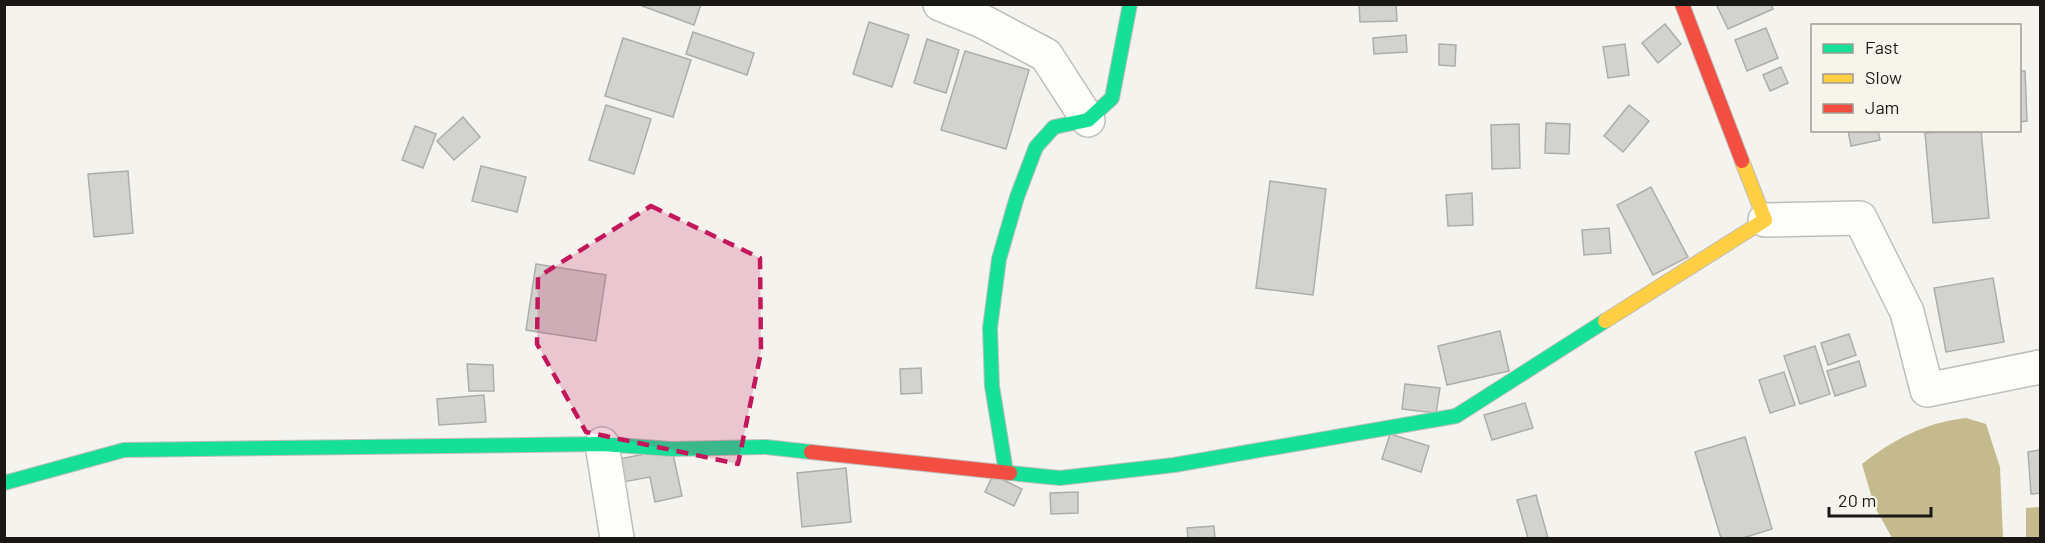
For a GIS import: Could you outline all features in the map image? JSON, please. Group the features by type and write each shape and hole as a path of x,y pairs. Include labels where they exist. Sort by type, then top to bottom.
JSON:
{"street":[{"path":"940,4 982,21 1046,55 1088,120"},
{"path":"1006,472 992,386 990,328 999,259 1017,196 1036,147 1054,127 1088,120 1112,98 1130,4"},
{"path":"1682,4 1765,220"},
{"path":"4,483 124,450 602,444 672,449 766,447 1060,478 1173,465 1456,416 1765,220 1860,218 1907,312 1927,390 2040,367"},
{"path":"602,444 616,538"}],"highlighted area":[{"path":"651,206 760,258 761,352 738,464 586,432 537,344 538,277"}],"shaded area":[{"path":"1966,418 1986,424 2000,467 2003,538 1892,538 1874,505 1862,464 1885,447 1924,428"},
{"path":"2040,507 2040,538 2026,538 2026,508"}],"building":[{"path":"637,4 701,4 694,25"},
{"path":"1359,4 1396,4 1397,21 1360,22"},
{"path":"1716,4 1771,4 1773,9 1728,29"},
{"path":"869,22 909,35 892,87 853,74"},
{"path":"1665,24 1681,44 1658,63 1642,43"},
{"path":"1766,28 1778,58 1747,71 1735,40"},
{"path":"693,32 754,53 747,75 686,54"},
{"path":"1406,35 1407,52 1374,54 1373,38"},
{"path":"623,38 691,60 673,117 605,96"},
{"path":"927,39 959,50 946,93 914,83"},
{"path":"1439,44 1456,45 1455,66 1439,65"},
{"path":"1625,44 1629,75 1608,78 1603,47"},
{"path":"965,51 1029,70 1006,149 941,130"},
{"path":"1781,67 1788,83 1770,91 1763,75"},
{"path":"2021,71 2025,71 2027,121 2021,122"},
{"path":"606,105 651,119 634,174 589,160"},
{"path":"1629,105 1649,121 1623,152 1604,136"},
{"path":"463,117 480,137 454,160 437,141"},
{"path":"1546,123 1570,124 1569,154 1545,153"},
{"path":"1519,124 1520,168 1492,169 1491,125"},
{"path":"415,126 436,134 423,168 402,160"},
{"path":"1848,132 1878,132 1880,140 1851,146"},
{"path":"1981,132 1989,218 1933,223 1925,133"},
{"path":"481,166 526,177 517,212 472,201"},
{"path":"128,171 133,233 94,237 88,174"},
{"path":"1270,181 1326,189 1313,295 1256,288"},
{"path":"1651,187 1688,257 1653,275 1617,205"},
{"path":"1472,193 1473,225 1448,226 1446,195"},
{"path":"1609,228 1611,253 1584,255 1582,230"},
{"path":"536,264 606,275 596,341 526,330"},
{"path":"1993,278 2004,342 1946,352 1934,288"},
{"path":"1500,331 1509,371 1447,385 1438,346"},
{"path":"1849,334 1856,355 1828,365 1821,343"},
{"path":"1815,346 1830,394 1800,404 1784,356"},
{"path":"1859,361 1866,386 1835,396 1827,371"},
{"path":"467,364 493,365 494,391 469,391"},
{"path":"921,368 922,393 901,394 900,369"},
{"path":"1784,372 1795,405 1770,413 1759,380"},
{"path":"1405,384 1440,388 1436,413 1402,409"},
{"path":"484,395 486,422 439,425 437,399"},
{"path":"1525,403 1533,428 1492,440 1484,415"},
{"path":"1390,434 1429,446 1421,472 1382,459"},
{"path":"1745,437 1772,529 1743,538 1721,538 1695,452"},
{"path":"672,449 682,496 655,502 650,477 623,482 618,459"},
{"path":"2040,450 2040,493 2031,494 2028,452"},
{"path":"846,468 851,522 802,527 797,473"},
{"path":"993,475 1022,489 1014,506 985,492"},
{"path":"1078,492 1078,513 1051,514 1050,493"},
{"path":"1536,495 1548,538 1528,538 1517,500"},
{"path":"1214,526 1215,538 1188,538 1187,528"}],"traffic: fast":[{"path":"1006,472 992,386 990,328 999,259 1017,197 1036,147 1054,127 1088,120 1112,98 1130,4"},
{"path":"1010,473 1060,478 1174,465 1456,416 1605,321"},
{"path":"4,483 124,450 602,444 672,449 766,447 811,452"}],"traffic: slow":[{"path":"1605,321 1765,220 1742,161"}],"traffic: jam":[{"path":"1682,4 1742,161"},
{"path":"811,452 1010,473"}]}
